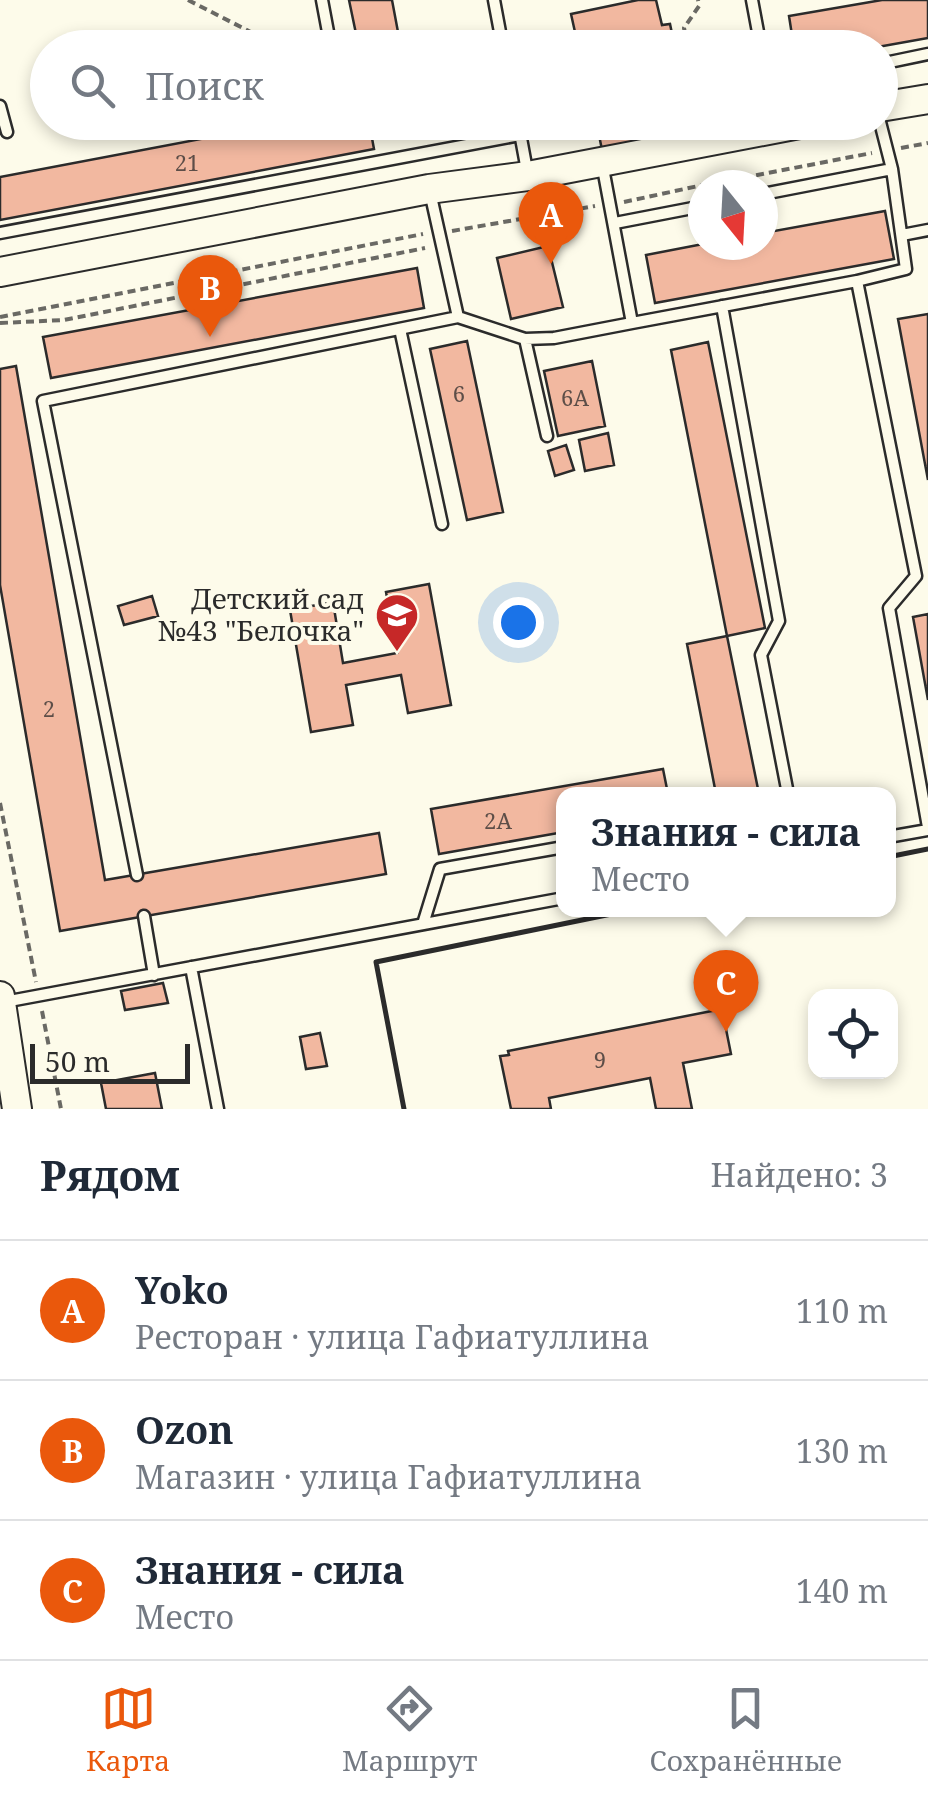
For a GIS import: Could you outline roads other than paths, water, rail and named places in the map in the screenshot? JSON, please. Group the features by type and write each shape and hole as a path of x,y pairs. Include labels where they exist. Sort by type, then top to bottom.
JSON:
{"street":[{"path":"898,105 928,99"},
{"path":"0,272 429,189 528,176 709,140"},
{"path":"1,1000 17,1109"}],"lane":[{"path":"322,0 328,30"},
{"path":"494,0 500,30"},
{"path":"752,0 758,30"},
{"path":"898,60 928,54"},
{"path":"0,106 7,132"},
{"path":"0,233 464,140"},
{"path":"521,140 528,176"},
{"path":"137,875 43,401 458,318 525,339 554,338 906,269 892,169 884,140"},
{"path":"602,162 632,323"},
{"path":"778,191 892,169"},
{"path":"429,189 458,318"},
{"path":"615,223 688,209"},
{"path":"902,235 928,230"},
{"path":"857,281 916,576 889,608 928,828 896,835"},
{"path":"722,306 780,622 761,655 787,787"},
{"path":"400,329 442,524"},
{"path":"525,339 547,436"},
{"path":"424,924 440,870 556,848"},
{"path":"1,1000 556,899"},
{"path":"144,916 154,974"},
{"path":"191,967 218,1109"}],"place":[{"name":"Yoko","path":"551,264"},
{"name":"Ozon","path":"210,337"},
{"name":"Детский сад №43 \"Белочка\"","path":"397,653"},
{"name":"Знания - сила","path":"726,1032"}]}
